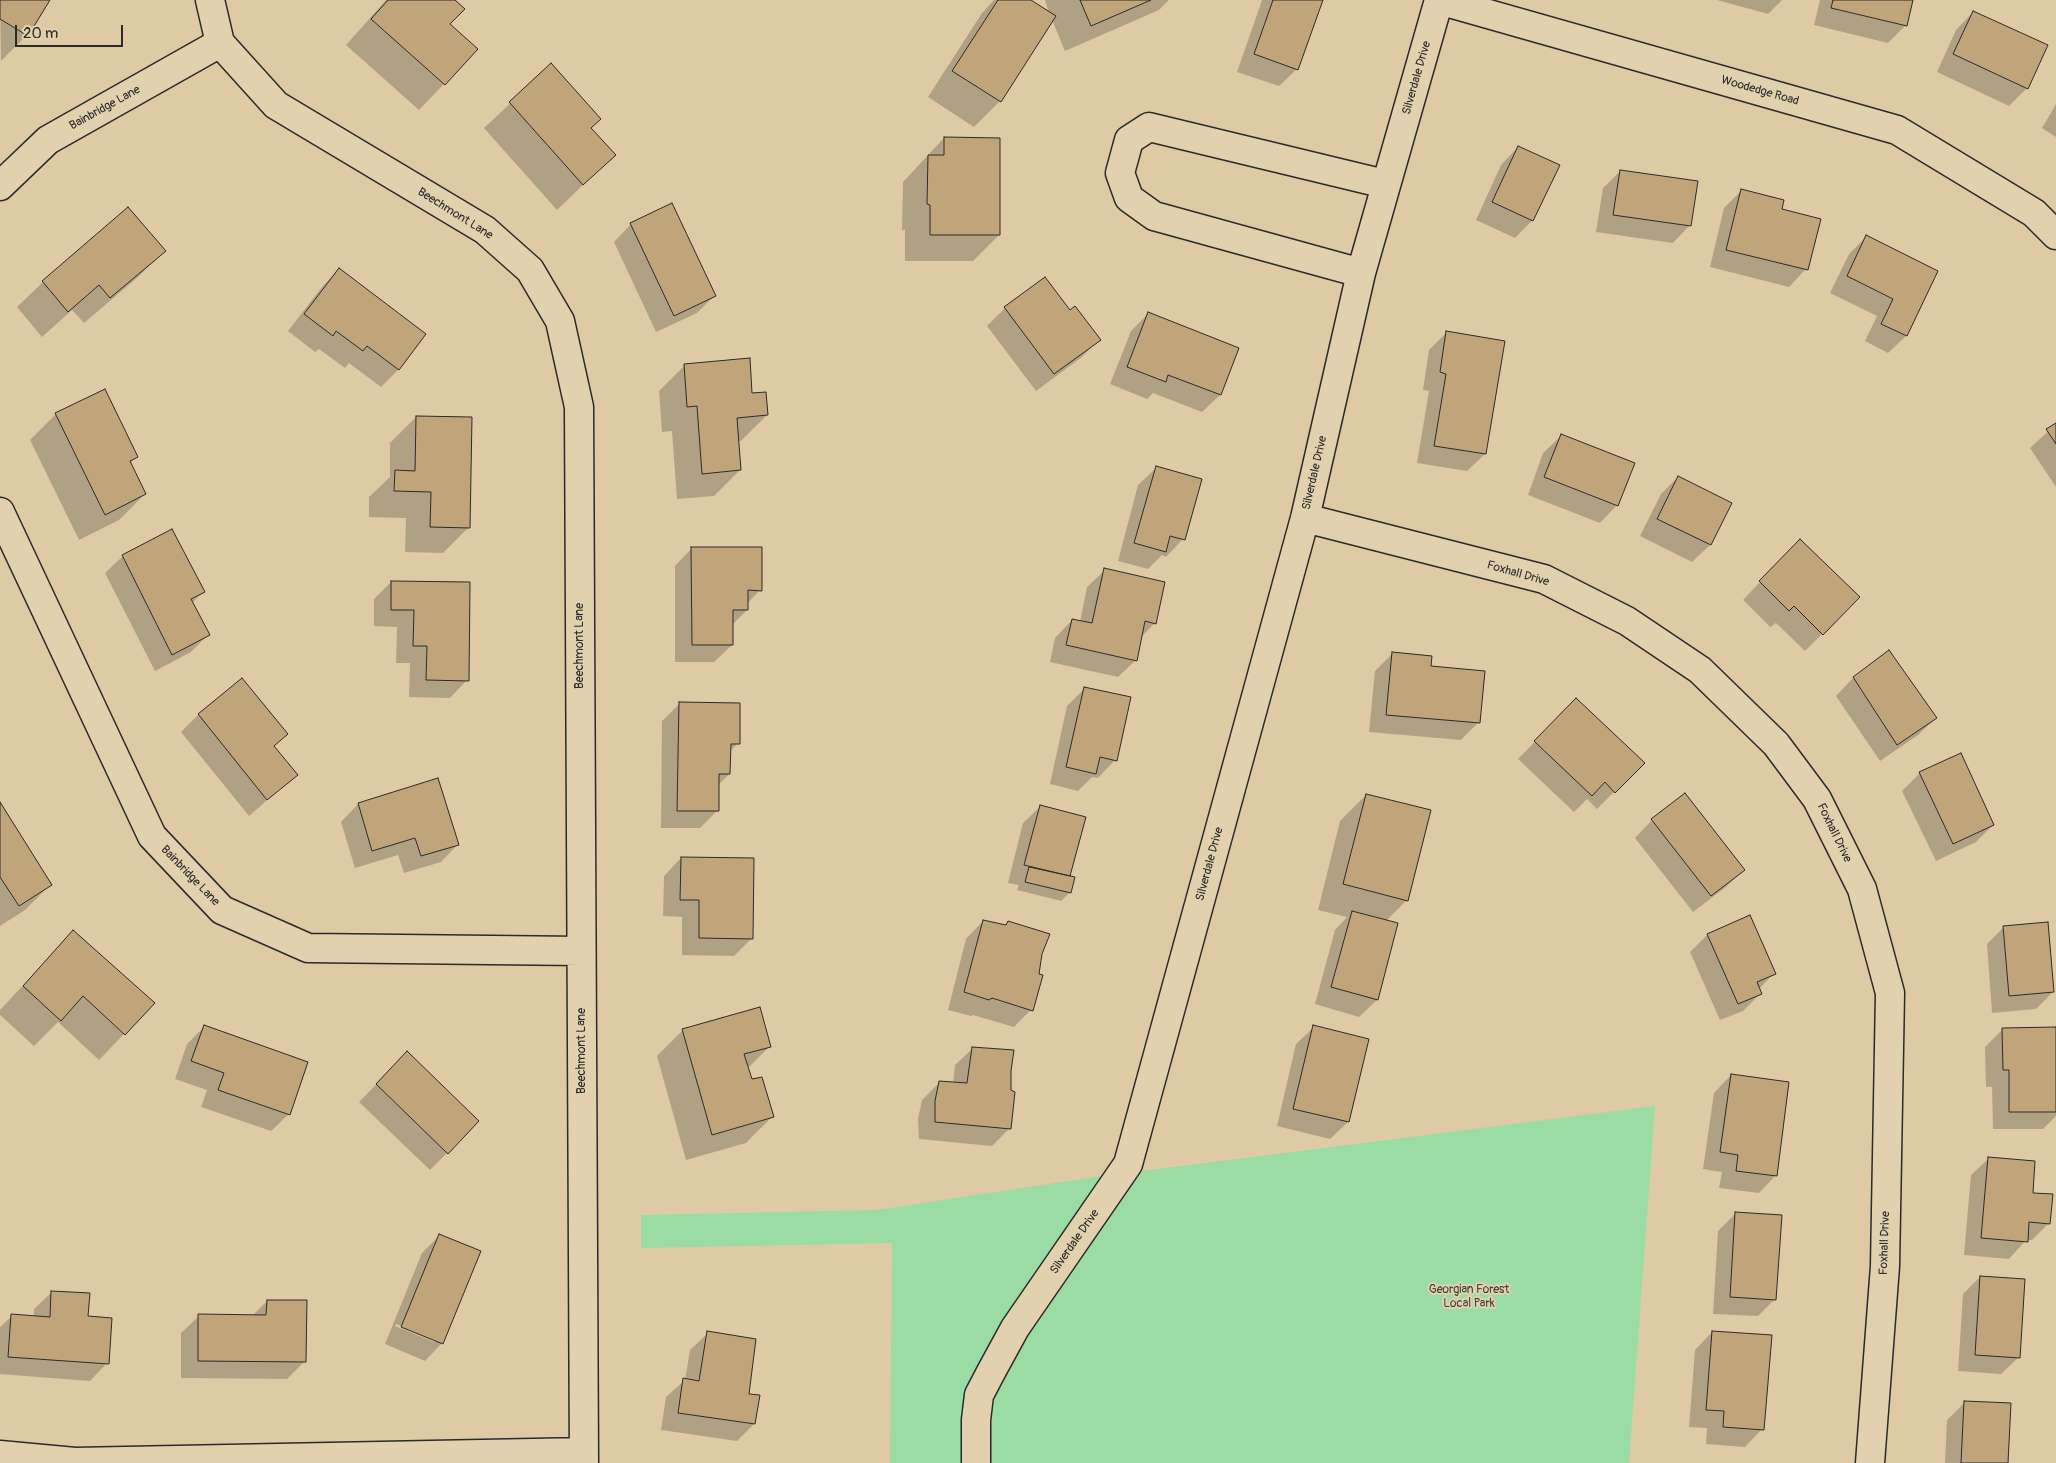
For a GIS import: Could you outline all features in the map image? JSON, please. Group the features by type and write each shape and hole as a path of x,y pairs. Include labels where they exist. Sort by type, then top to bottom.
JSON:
{"street":[{"name":"Beechmont Lane","path":"210,0 220,43 276,105 485,230 530,270 560,321 579,407 584,1457"},
{"name":"Silverdale Drive","path":"976,1463 976,1420 979,1395 1015,1328 1128,1164 1305,518 1361,273 1385,184 1440,0"},
{"name":"Woodedge Road","path":"1440,0 1897,130 2034,213 2056,235"},
{"name":"Bainbridge Lane","path":"0,186 48,140 220,43"},
{"path":"1361,273 1154,216 1129,198 1120,173 1129,140 1149,126 1385,184"},
{"name":"Bainbridge Lane","path":"0,512 152,836 222,910 308,948 581,950"},
{"name":"Foxhall Drive","path":"1305,518 1544,580 1627,622 1700,670 1776,744 1817,799 1862,889 1890,993 1885,1266 1870,1463"},
{"path":"0,1455 75,1462 584,1457"}],"green space":[{"name":"Georgian Forest Local Park","path":"1655,1106 1629,1463 890,1463 892,1243 641,1248 641,1215 877,1210 1095,1177"}],"building":[{"path":"0,0 50,0 28,36 0,19"},
{"path":"388,0 455,0 465,9 450,24 478,49 445,85 371,19"},
{"path":"998,0 1031,0 1056,16 1001,102 952,71"},
{"path":"1080,0 1151,0 1091,26"},
{"path":"1273,0 1323,0 1298,70 1254,54"},
{"path":"1833,0 1913,0 1907,26 1831,8"},
{"path":"1973,11 2048,45 2028,89 1953,54"},
{"path":"551,63 601,119 591,128 616,155 583,185 509,102"},
{"path":"944,137 1000,138 1000,235 930,235 930,205 927,204 928,155 944,155"},
{"path":"1518,146 1560,165 1533,221 1492,202"},
{"path":"1620,170 1698,181 1691,226 1613,215"},
{"path":"1741,189 1784,200 1782,209 1821,219 1808,270 1726,250"},
{"path":"672,203 716,296 674,316 630,223"},
{"path":"128,207 166,251 110,298 99,285 68,312 42,281"},
{"path":"1866,235 1938,271 1907,336 1881,324 1893,299 1847,276"},
{"path":"339,268 426,334 399,370 367,346 363,351 336,331 333,336 304,314"},
{"path":"1045,277 1070,310 1075,306 1101,340 1054,374 1004,307"},
{"path":"1148,312 1239,348 1221,395 1168,375 1166,382 1127,367"},
{"path":"1446,331 1505,341 1486,454 1434,446 1446,374 1440,372"},
{"path":"750,358 752,393 766,392 768,415 737,418 741,470 702,474 697,406 687,407 684,364"},
{"path":"105,389 138,457 130,461 146,494 105,515 55,413"},
{"path":"416,416 472,417 470,528 430,527 431,492 394,491 395,470 415,471"},
{"path":"2056,423 2056,444 2046,429"},
{"path":"1561,434 1635,463 1618,506 1544,477"},
{"path":"1156,466 1202,479 1185,540 1170,536 1166,552 1134,543"},
{"path":"1678,476 1732,503 1711,545 1657,519"},
{"path":"172,529 205,592 191,599 210,635 172,655 122,555"},
{"path":"1800,539 1860,597 1823,635 1794,606 1789,611 1759,581"},
{"path":"691,547 762,547 762,591 748,590 748,610 733,610 733,645 692,645"},
{"path":"1104,568 1165,582 1156,624 1145,621 1137,661 1066,645 1072,619 1092,623"},
{"path":"391,581 470,582 469,681 426,680 427,646 413,646 414,610 391,610"},
{"path":"1889,650 1937,718 1897,745 1853,677"},
{"path":"1392,652 1432,656 1431,666 1485,671 1480,723 1386,715"},
{"path":"242,678 288,734 274,746 298,775 267,800 198,714"},
{"path":"1084,687 1131,697 1117,761 1100,757 1096,774 1066,767"},
{"path":"1576,698 1645,763 1615,793 1605,782 1592,796 1534,741"},
{"path":"679,702 740,703 740,744 731,744 730,774 719,774 719,811 677,811"},
{"path":"1961,753 1994,825 1953,844 1919,772"},
{"path":"438,778 459,845 421,856 415,838 372,851 358,803"},
{"path":"1685,793 1745,870 1711,896 1651,819"},
{"path":"1366,794 1431,810 1408,901 1343,884"},
{"path":"0,802 52,885 19,906 0,877"},
{"path":"1040,805 1086,817 1070,876 1024,865"},
{"path":"681,857 754,858 753,939 699,938 699,900 680,900"},
{"path":"1029,867 1075,877 1071,893 1025,882"},
{"path":"1352,911 1398,923 1378,1000 1331,987"},
{"path":"1750,915 1776,974 1757,982 1762,994 1738,1004 1707,934"},
{"path":"983,920 1006,925 1008,921 1050,934 1042,954 1039,974 1043,975 1033,1011 992,998 989,1000 964,992"},
{"path":"2048,922 2054,992 2009,996 2003,926"},
{"path":"73,930 155,1003 125,1035 83,996 61,1021 23,986"},
{"path":"760,1007 771,1047 744,1054 752,1079 762,1077 774,1117 712,1135 682,1029"},
{"path":"204,1025 308,1062 290,1115 218,1090 224,1073 191,1061"},
{"path":"1313,1025 1369,1039 1349,1122 1293,1109"},
{"path":"2056,1027 2056,1112 2009,1112 2009,1070 2003,1070 2002,1028"},
{"path":"972,1047 1014,1050 1011,1090 1015,1092 1011,1129 935,1122 935,1101 939,1081 967,1083"},
{"path":"407,1051 479,1121 448,1154 376,1084"},
{"path":"1731,1074 1789,1082 1777,1176 1736,1171 1738,1155 1720,1152"},
{"path":"1988,1157 2035,1161 2033,1193 2053,1194 2050,1224 2029,1222 2028,1242 1981,1238"},
{"path":"1735,1212 1782,1215 1776,1300 1730,1297"},
{"path":"439,1234 481,1251 443,1344 401,1327"},
{"path":"1980,1276 2025,1279 2020,1358 1975,1355"},
{"path":"51,1291 90,1293 88,1316 112,1318 109,1364 8,1357 11,1314 50,1317"},
{"path":"267,1300 307,1300 306,1362 198,1361 198,1314 266,1315"},
{"path":"707,1331 756,1339 749,1394 760,1395 755,1424 678,1413 683,1378 699,1381"},
{"path":"1712,1331 1772,1335 1764,1430 1723,1427 1724,1411 1706,1410"},
{"path":"1964,1401 2011,1403 2008,1463 1961,1463"}]}
